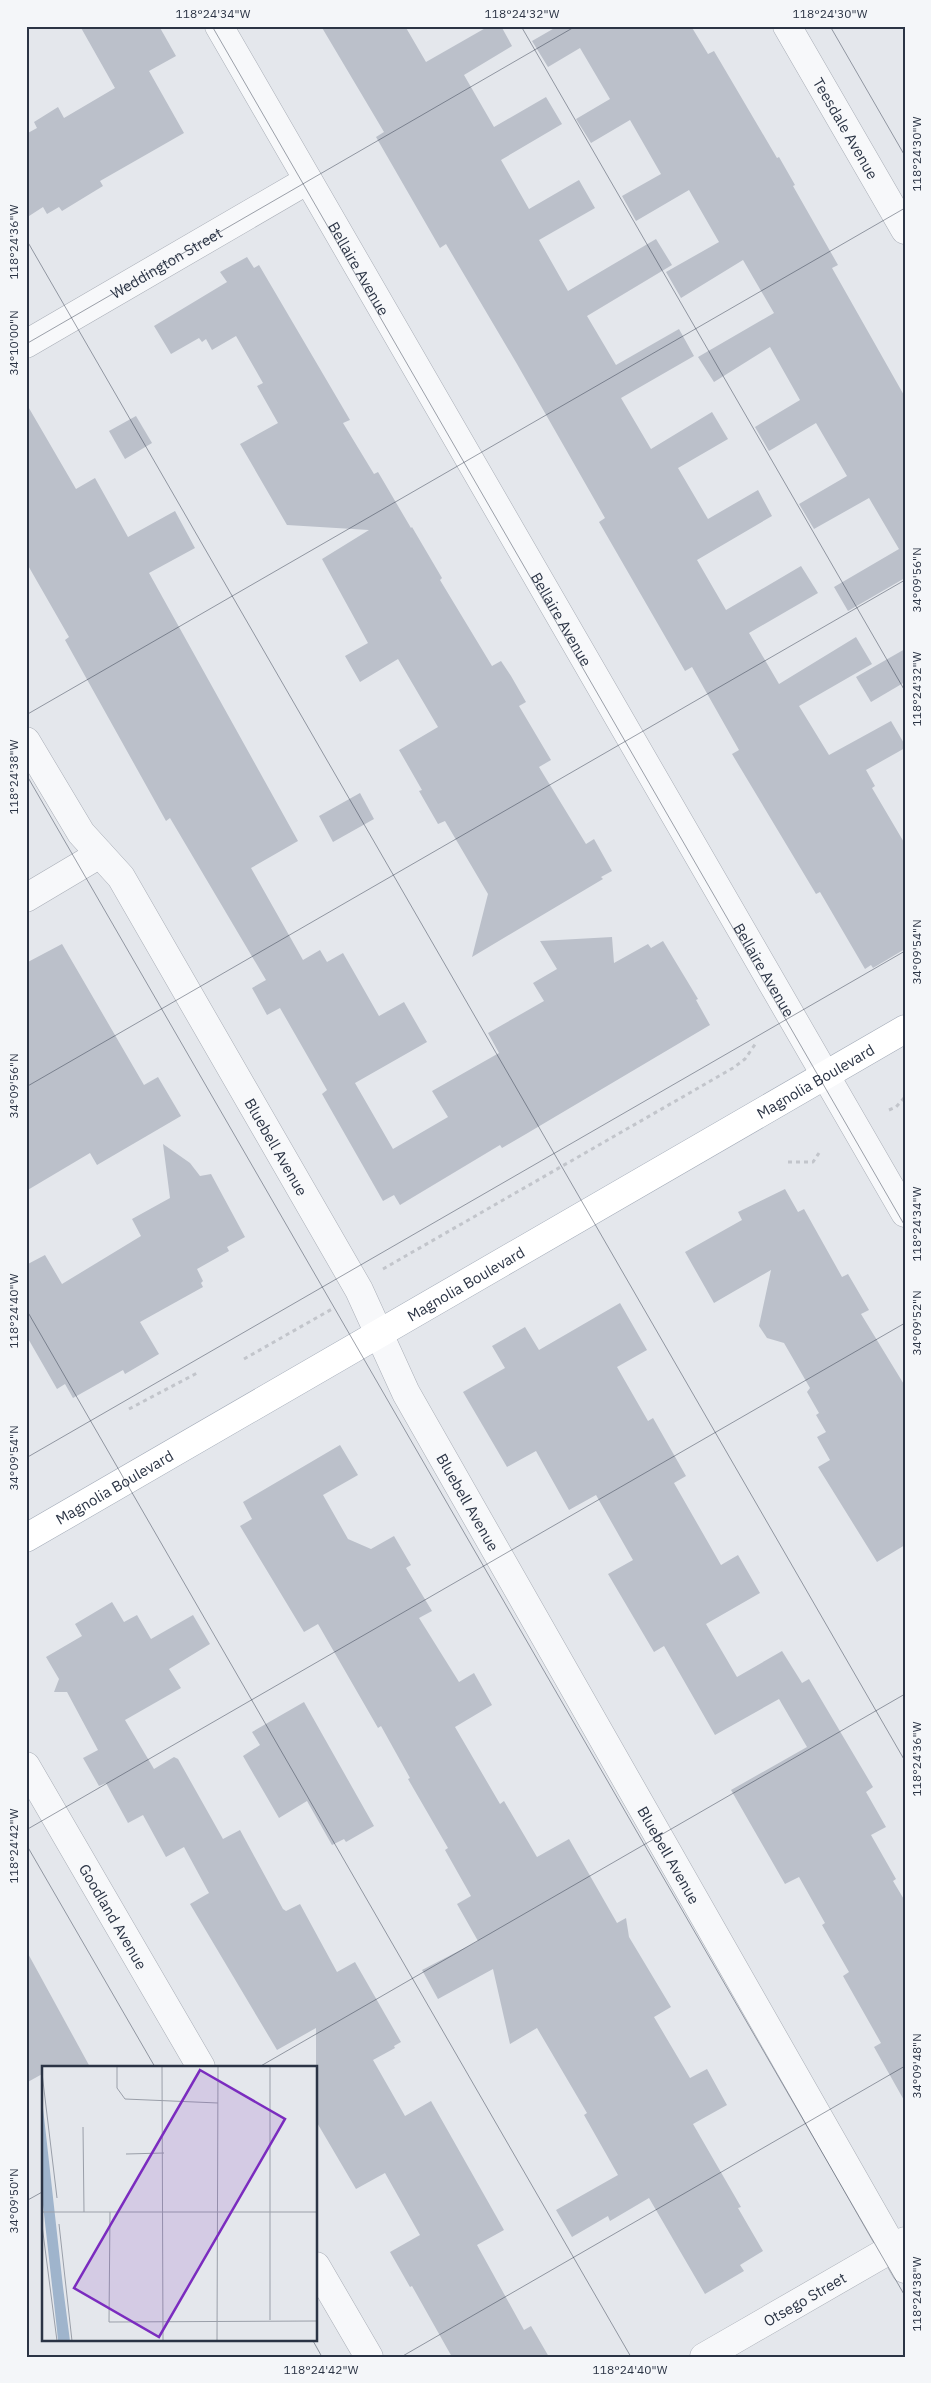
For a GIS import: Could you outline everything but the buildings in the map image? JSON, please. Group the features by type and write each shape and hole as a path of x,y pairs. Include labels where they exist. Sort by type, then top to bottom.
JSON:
{"main road":[{"name":"Magnolia Boulevard","path":"26,1538 905,1029"}],"street":[{"name":"Bellaire Avenue","path":"219,26 905,1213"},
{"name":"Teesdale Avenue","path":"787,26 905,230"},
{"name":"Weddington Street","path":"26,344 308,180"},
{"name":"Bluebell Avenue","path":"26,741 81,833 121,876 359,1290 381,1334 406,1393 901,2253"},
{"path":"26,898 100,854"},
{"name":"Goodland Avenue","path":"26,1766 200,2066"},
{"name":"Otsego Street","path":"704,2357 901,2253"},
{"path":"318,2269 369,2357"}],"path":[{"path":"383,1269 733,1068 745,1059 756,1043"},
{"path":"889,1110 896,1107 905,1097"},
{"path":"788,1162 813,1162 819,1153"},
{"path":"244,1360 338,1306"},
{"path":"129,1409 199,1372"}]}
